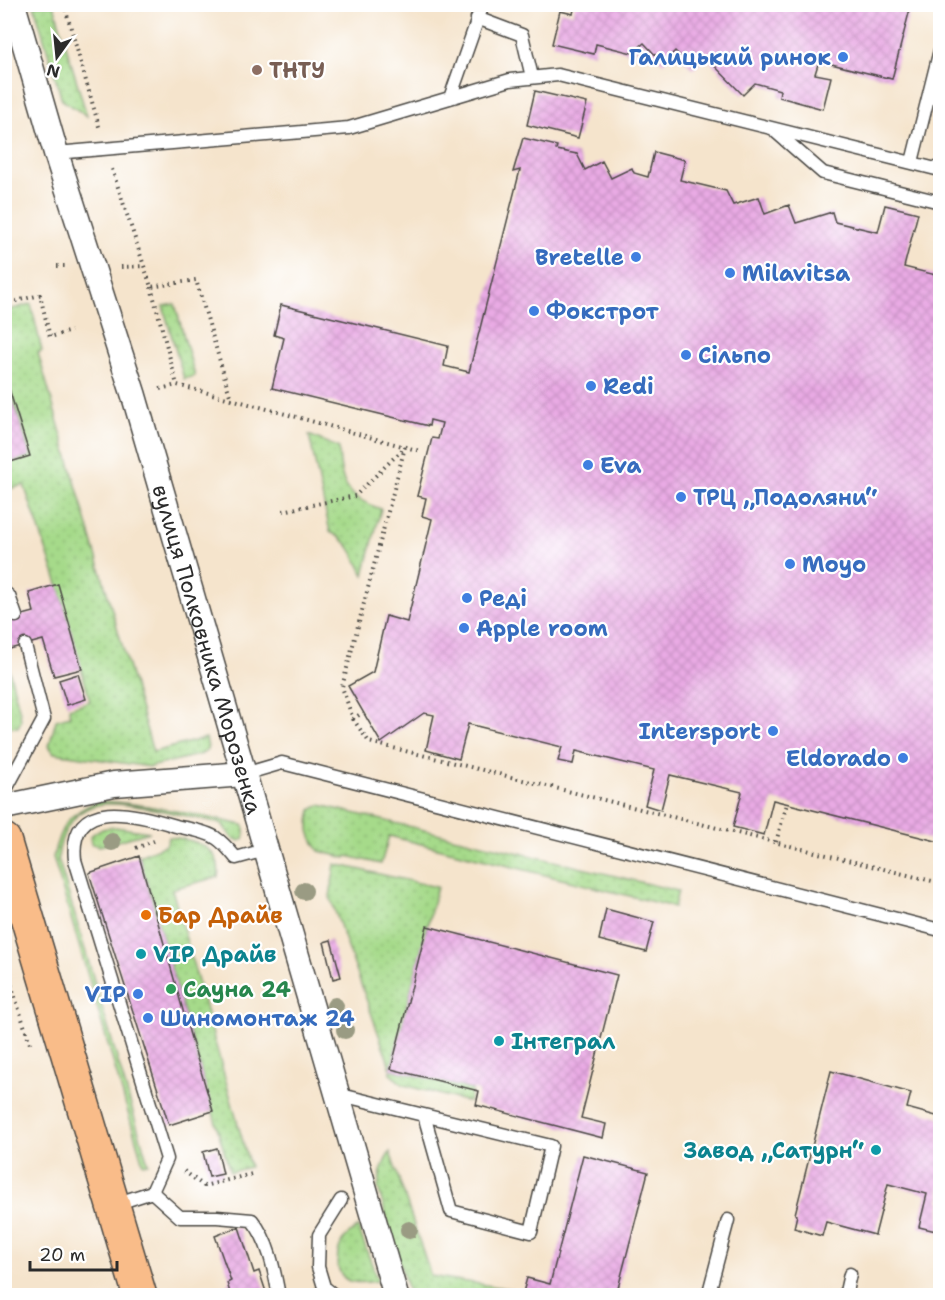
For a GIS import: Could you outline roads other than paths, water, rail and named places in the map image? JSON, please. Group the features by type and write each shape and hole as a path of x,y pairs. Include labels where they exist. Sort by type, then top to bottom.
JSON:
{"main road":[{"path":"4,840 140,1296"}],"street":[{"name":"вулиця Полковника Морозенка","path":"13,4 56,153 134,396 396,1296"},
{"path":"4,807 114,784 244,774"}],"lane":[{"path":"450,98 483,4"},
{"path":"477,18 522,35 531,78"},
{"path":"912,162 940,50"},
{"path":"56,153 349,128 510,80 558,75 940,170"},
{"path":"773,129 823,172 940,202"},
{"path":"4,592 9,597 16,616"},
{"path":"4,793 44,719 25,645"},
{"path":"244,774 282,763 940,930"},
{"path":"114,1204 152,1192 167,1159 75,860 74,845 79,830 87,820 99,814 121,814 158,820 216,837 236,858 265,850"},
{"path":"337,1094 424,1115 551,1146 531,1232 451,1211 424,1115"},
{"path":"152,1192 180,1217 252,1220 261,1232 273,1265 279,1296"},
{"path":"335,1296 324,1287 318,1267 319,1236 341,1200"},
{"path":"708,1296 728,1220"},
{"path":"844,1296 850,1274"}],"place":[{"name":"Галицький ринок","path":"843,57"},
{"name":"ТНТУ","path":"257,70"},
{"name":"Bretelle","path":"636,257"},
{"name":"Milavitsa","path":"730,273"},
{"name":"Фокстрот","path":"534,311"},
{"name":"Сільпо","path":"686,355"},
{"name":"Redi","path":"591,386"},
{"name":"Eva","path":"588,465"},
{"name":"ТРЦ „Подоляни“","path":"681,497"},
{"name":"Moyo","path":"790,564"},
{"name":"Реді","path":"467,598"},
{"name":"Apple room","path":"464,628"},
{"name":"Intersport","path":"773,731"},
{"name":"Eldorado","path":"903,758"},
{"name":"Бар Драйв","path":"146,915"},
{"name":"VIP Драйв","path":"141,954"},
{"name":"Сауна 24","path":"171,989"},
{"name":"VIP","path":"138,994"},
{"name":"Шиномонтаж 24","path":"148,1018"},
{"name":"Інтеграл","path":"499,1041"},
{"name":"Завод „Сатурн“","path":"876,1150"}]}
